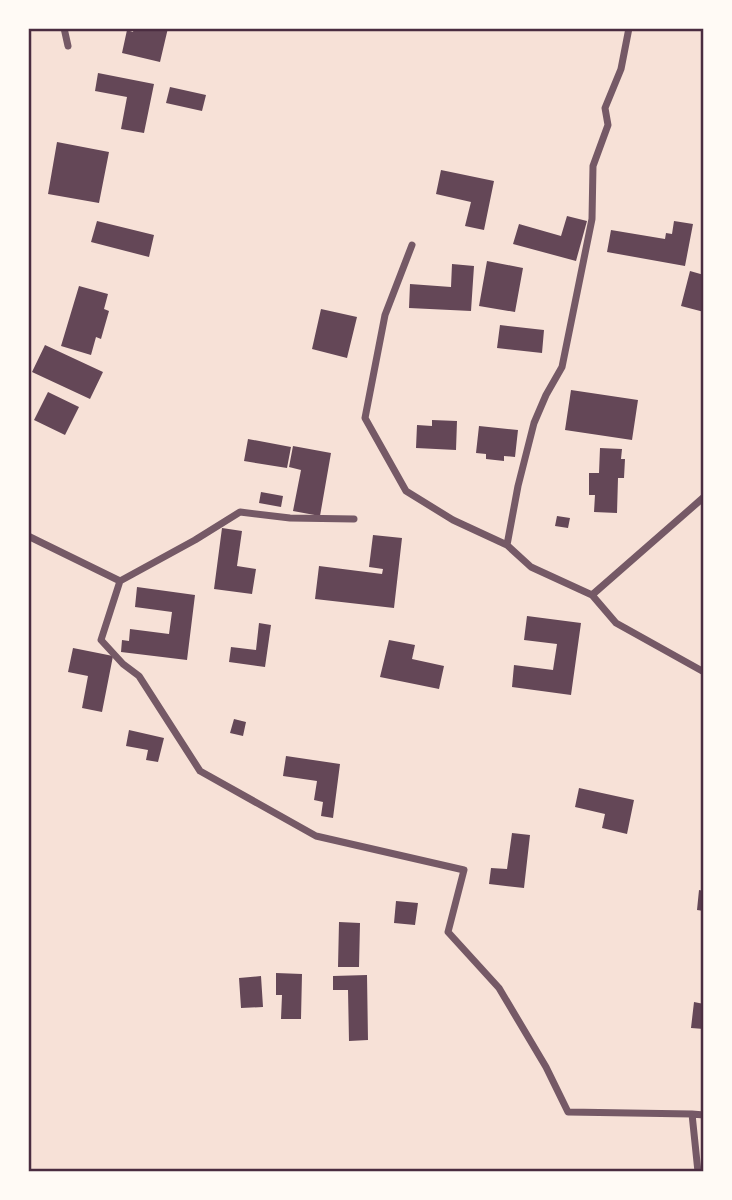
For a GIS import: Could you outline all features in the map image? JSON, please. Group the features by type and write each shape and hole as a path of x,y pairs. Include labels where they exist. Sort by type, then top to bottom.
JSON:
{"street":[{"path":"64,28 68,46"},
{"path":"507,545 534,423 545,395 562,367 592,219 593,166 608,125 605,108 621,69 629,28"},
{"path":"412,245 385,314 365,418 406,491 453,520 507,545 531,567 593,595 616,623 704,672"},
{"path":"593,595 704,497"},
{"path":"354,519 290,518 240,512 120,581 101,640 123,664 139,676 200,771 316,836 464,870 448,932 499,988 568,1112 704,1115"},
{"path":"28,536 120,581"},
{"path":"692,1114 698,1172"}],"building":[{"path":"134,28 168,28 160,62 122,53 127,30 133,32"},
{"path":"98,73 154,84 144,133 121,129 127,97 95,91"},
{"path":"170,87 206,95 202,111 166,103"},
{"path":"57,142 109,152 99,203 48,194"},
{"path":"441,170 494,181 484,230 465,226 471,202 436,194"},
{"path":"567,216 587,221 576,261 513,244 519,224 561,236"},
{"path":"97,221 154,235 149,257 91,242"},
{"path":"674,221 693,224 685,266 607,252 611,230 665,239 666,233 672,234"},
{"path":"487,261 523,268 515,312 479,306"},
{"path":"452,264 474,266 471,311 409,308 410,284 451,287"},
{"path":"690,271 704,275 704,312 681,306"},
{"path":"79,286 108,294 104,309 109,311 101,339 96,337 91,355 61,346"},
{"path":"321,309 357,317 347,358 312,349"},
{"path":"500,325 544,330 542,353 497,348"},
{"path":"45,345 103,372 90,399 32,372"},
{"path":"571,390 638,400 632,440 565,430"},
{"path":"48,392 79,407 65,435 34,420"},
{"path":"432,420 457,421 456,450 416,448 417,425 432,426"},
{"path":"479,426 518,430 515,457 504,456 504,461 486,459 486,454 476,453"},
{"path":"248,439 291,447 287,468 244,461"},
{"path":"293,446 331,453 320,516 293,511 301,470 289,467"},
{"path":"600,448 622,449 621,459 625,459 624,478 618,478 617,513 594,512 595,495 589,495 589,473 599,473"},
{"path":"261,492 283,496 281,507 259,503"},
{"path":"557,516 570,518 568,528 555,526"},
{"path":"222,528 242,531 237,566 256,569 252,594 214,589"},
{"path":"373,535 402,538 394,608 315,599 319,566 382,574 383,569 369,567"},
{"path":"137,587 195,595 187,660 121,652 122,640 129,641 130,629 169,634 172,612 135,607"},
{"path":"527,616 581,623 571,695 512,687 514,665 553,670 557,644 524,640"},
{"path":"259,623 271,625 265,667 229,662 231,647 256,650"},
{"path":"389,640 415,645 412,659 444,666 439,689 380,677"},
{"path":"73,648 113,656 102,712 82,708 88,676 68,672"},
{"path":"234,719 246,722 243,736 230,733"},
{"path":"129,730 164,738 158,762 146,760 148,750 126,746"},
{"path":"286,756 340,764 333,818 321,816 323,802 314,800 317,781 283,776"},
{"path":"579,788 634,800 627,834 602,828 605,814 575,807"},
{"path":"512,833 530,835 524,888 489,884 491,868 507,869"},
{"path":"699,890 704,891 704,911 697,910"},
{"path":"396,901 418,903 415,925 394,923"},
{"path":"339,922 360,923 359,967 338,967"},
{"path":"276,973 302,974 301,1019 281,1019 282,995 276,995"},
{"path":"367,975 368,1040 349,1041 348,990 333,990 333,976"},
{"path":"261,976 263,1007 241,1008 239,978"},
{"path":"694,1002 704,1004 704,1029 691,1028"}]}
